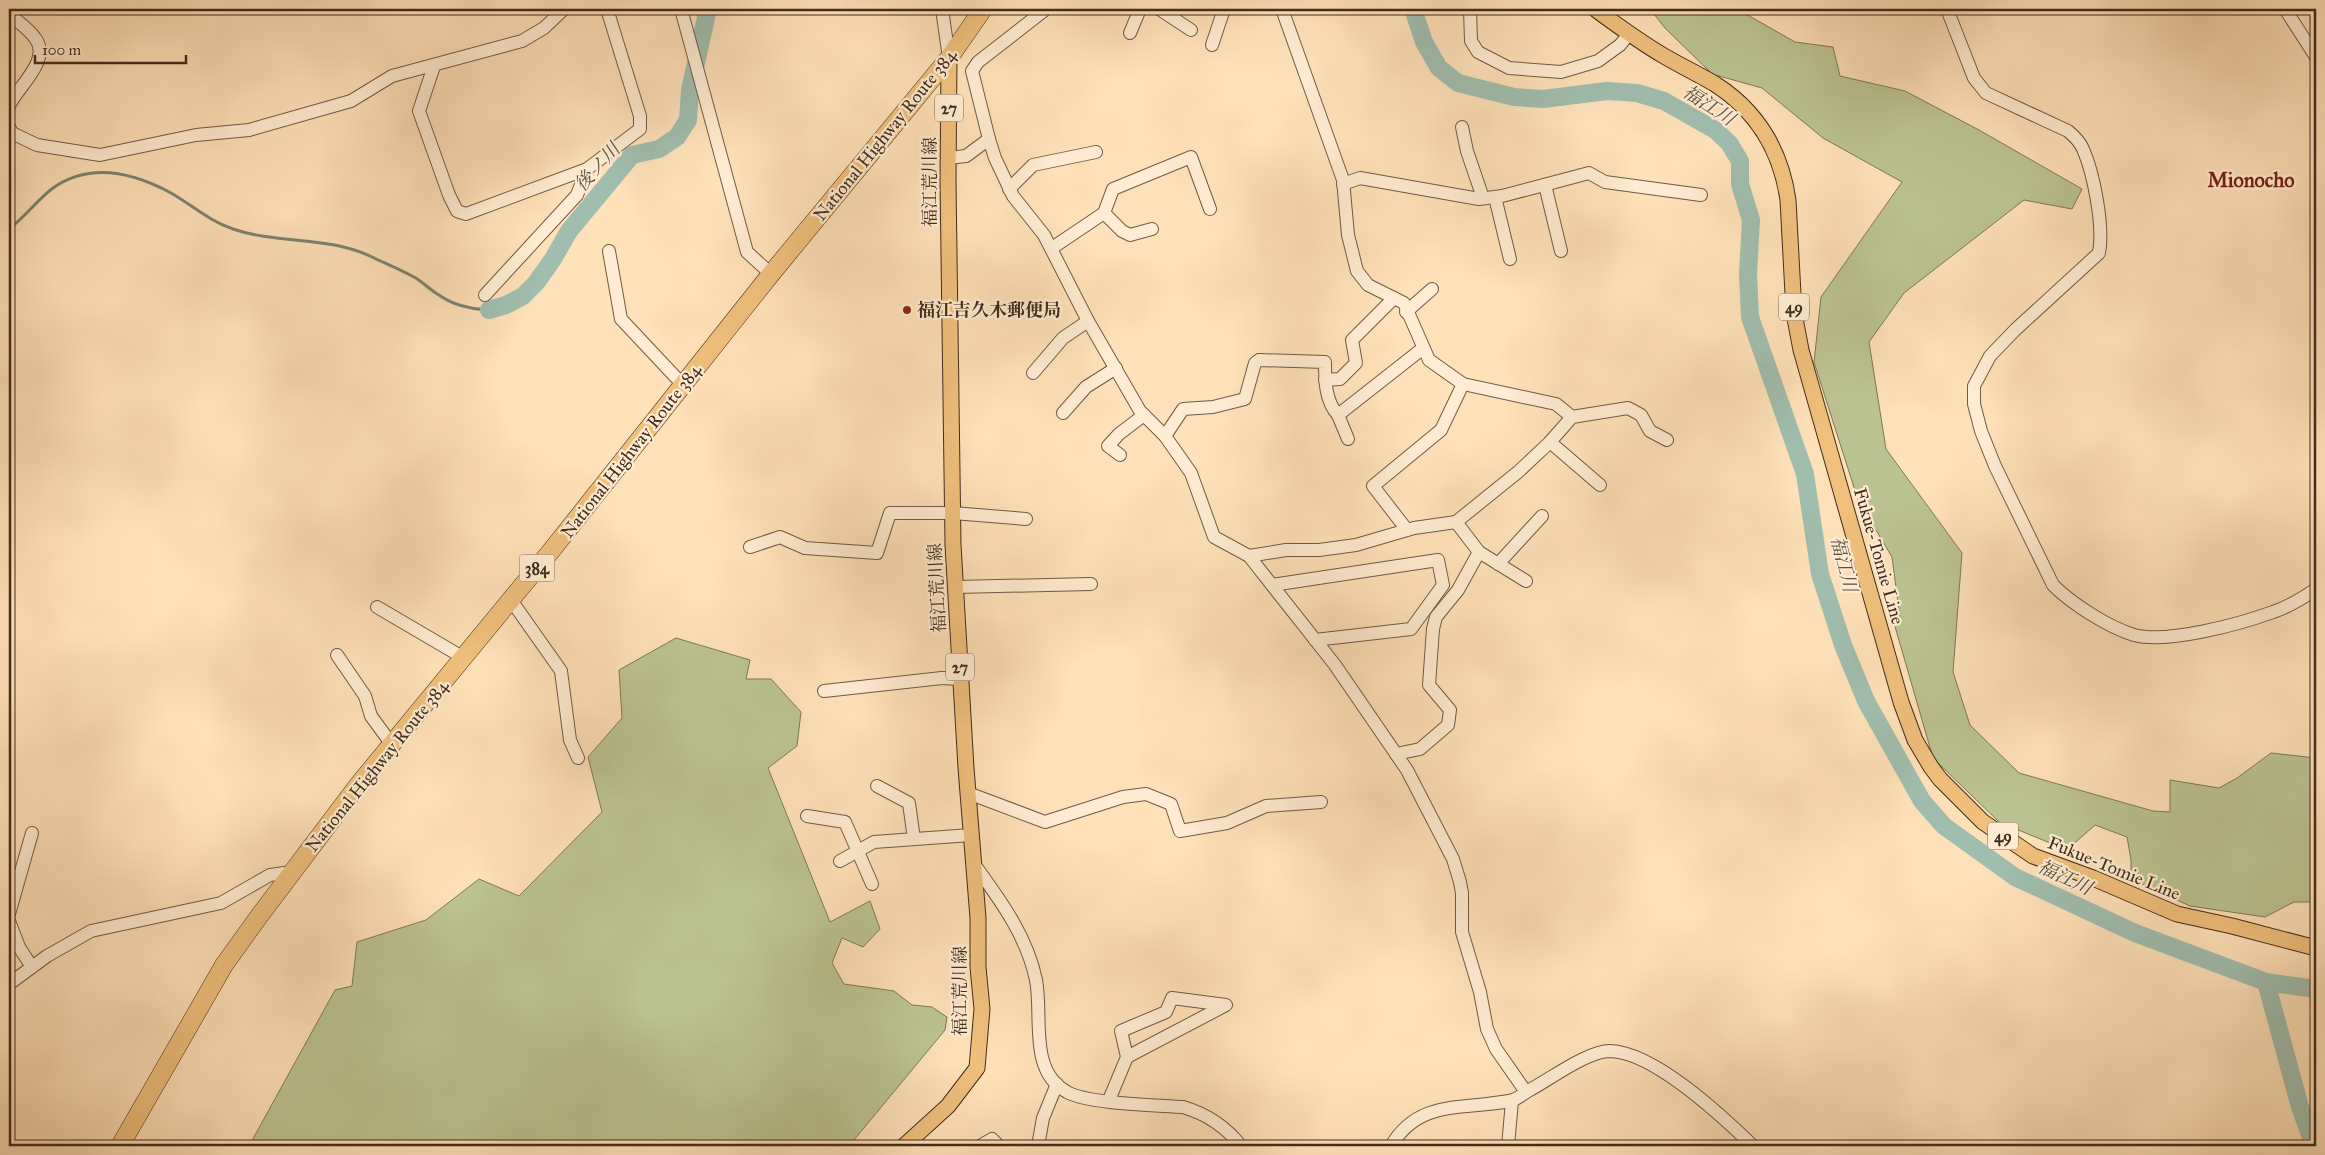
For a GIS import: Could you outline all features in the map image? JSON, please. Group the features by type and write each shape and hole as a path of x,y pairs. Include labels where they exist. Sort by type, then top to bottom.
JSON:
{"highway":[{"name":"National Highway Route 384","path":"120,1146 224,965 292,872 359,784 464,658 771,274 949,58 982,9"}],"main road":[{"name":"Fukue-Tomie Line","path":"1595,9 1629,34 1665,57 1715,84 1737,101 1758,122 1767,136 1781,167 1788,200 1794,313 1801,350 1898,693 1915,740 1931,767 1983,822 2033,856 2093,878 2177,914 2241,928 2316,948"},
{"name":"福江荒川線","path":"904,1146 948,1106 977,1068 982,1009 961,679 953,513 948,158 949,58"}],"street":[{"path":"9,127 12,133 37,145 100,155 196,135 249,130 351,101 392,76 522,41 544,28 564,9"},
{"path":"434,66 419,110 449,195 457,211 466,214 587,169 640,129 640,116 607,9"},
{"path":"681,9 747,252 771,274"},
{"path":"942,9 949,58"},
{"path":"1046,9 978,62 972,71 989,140 1009,189 1044,234 1088,321 1144,415 1165,436 1192,474 1214,537 1248,556 1335,665 1396,754 1428,809 1453,860 1462,893 1462,932 1478,984 1487,1029 1506,1065 1522,1083 1526,1092"},
{"path":"1130,33 1140,9"},
{"path":"1160,9 1191,30"},
{"path":"1212,45 1224,9"},
{"path":"1282,9 1343,184 1348,235 1357,271 1368,285 1404,303 1422,349 1429,360 1463,384 1556,404 1572,418"},
{"path":"1470,9 1472,41 1478,52 1510,68 1561,72 1598,61 1620,45 1629,34"},
{"path":"1947,9 1974,78 1986,93 2068,131 2075,137 2083,149 2100,218 2101,240 2098,253 2015,330 1990,356 1974,386 1974,404 1984,440 2053,585 2063,595 2108,623 2134,635 2154,637 2232,624 2274,612 2301,599 2316,589"},
{"path":"2285,9 2316,56"},
{"path":"9,14 34,36 41,47 41,55 33,71 14,94 9,106"},
{"path":"1462,127 1467,151 1489,198 1510,259"},
{"path":"948,158 966,156 989,140"},
{"path":"1009,189 1033,165 1096,152"},
{"path":"1052,248 1104,213 1113,189 1191,158 1210,209"},
{"path":"485,295 577,195 587,169"},
{"path":"1343,184 1360,178 1489,198 1589,173 1605,182 1701,195"},
{"path":"1545,185 1562,251"},
{"path":"1104,213 1130,235 1152,229"},
{"path":"609,250 621,319 683,385"},
{"path":"1406,312 1432,289"},
{"path":"1325,380 1340,379 1356,363 1352,340 1394,298"},
{"path":"1033,373 1063,338 1088,321"},
{"path":"1338,415 1422,349"},
{"path":"1165,436 1183,408 1213,407 1244,399 1255,363 1259,360 1325,362 1325,380 1332,409 1338,415 1348,439"},
{"path":"1063,412 1086,387 1116,368"},
{"path":"1407,530 1373,486 1441,430 1463,384"},
{"path":"1248,556 1286,550 1319,550 1356,545 1407,530 1456,522 1518,472 1572,418 1628,408 1641,415 1650,431 1667,440"},
{"path":"1120,455 1108,446 1144,415"},
{"path":"1550,442 1600,485"},
{"path":"750,547 780,537 805,548 877,553 890,513 953,513 1026,519"},
{"path":"1498,564 1542,516"},
{"path":"1456,522 1479,552 1526,582"},
{"path":"1396,754 1420,749 1448,725 1450,710 1430,685 1433,629 1436,617 1458,590 1479,552"},
{"path":"1272,585 1438,560 1443,584 1411,629 1315,640"},
{"path":"956,587 1091,584"},
{"path":"511,600 561,671 570,740 578,758"},
{"path":"377,607 464,658"},
{"path":"337,655 365,696 371,716 392,746"},
{"path":"824,691 942,678 961,679"},
{"path":"877,786 909,803 914,839"},
{"path":"968,793 1045,822 1123,798 1146,794 1171,804 1180,831 1227,823 1266,806 1322,802"},
{"path":"808,816 845,822 872,884"},
{"path":"9,914 32,833"},
{"path":"840,861 874,842 971,836"},
{"path":"974,864 995,894 1026,946 1036,982 1039,1044 1047,1071 1057,1084 1079,1097 1184,1108 1196,1111 1219,1124 1241,1146"},
{"path":"9,983 91,931 221,903 270,875 292,872"},
{"path":"9,921 18,947 32,967"},
{"path":"1109,1100 1127,1057 1121,1031 1166,1012 1172,998 1226,1005 1127,1057"},
{"path":"1391,1146 1410,1122 1423,1114 1449,1108 1512,1101 1592,1055 1608,1051 1620,1052 1635,1058 1696,1093 1753,1146"},
{"path":"1038,1146 1043,1118 1057,1084"},
{"path":"1508,1146 1512,1101"},
{"path":"980,1146 992,1139 999,1146"}],"green space":[{"path":"1650,9 1737,9 1795,42 1833,47 1840,76 1905,91 1979,130 2082,189 2072,209 2024,200 1904,293 1869,342 1886,449 1962,553 1953,672 1970,725 2019,773 2153,811 2170,812 2170,780 2219,788 2237,778 2271,753 2316,758 2316,902 2294,902 2265,917 2190,906 2131,879 2131,860 2127,837 2095,825 2067,850 1999,822 1933,758 1894,623 1900,618 1892,557 1858,500 1814,362 1821,297 1902,182 1823,138 1762,88 1712,74 1665,28"},
{"path":"676,638 750,660 746,679 771,679 801,712 797,746 768,768 830,922 870,901 880,929 863,947 842,938 832,963 844,984 894,991 912,1005 932,1007 947,1017 945,1030 849,1146 249,1146 335,990 352,986 357,942 426,920 479,879 519,896 602,812 588,757 622,718 619,670"}],"waterway":[{"name":"後ノ川","path":"489,310 506,305 523,296 536,283 569,231 632,155 659,149 677,137 688,120 690,90 708,9"},
{"name":"福江川","path":"1413,9 1424,42 1439,68 1458,83 1514,97 1543,99 1607,91 1637,93 1664,101 1715,130 1729,143 1740,161 1740,184 1751,220 1748,274 1750,317 1805,474 1820,574 1843,645 1866,701 1922,801 1944,826 2015,877 2135,933 2266,982 2316,989"},
{"path":"9,229 47,193 67,180 82,175 112,173 142,180 157,186 224,226 250,234 337,245 354,250 409,274 451,302 469,308 489,310"},
{"name":"福江川","path":"2266,982 2300,1107 2314,1146"}],"place":[{"name":"福江吉久木郵便局","path":"907,310"}],"district":[{"name":"Mionocho","path":"2251,180"}]}
